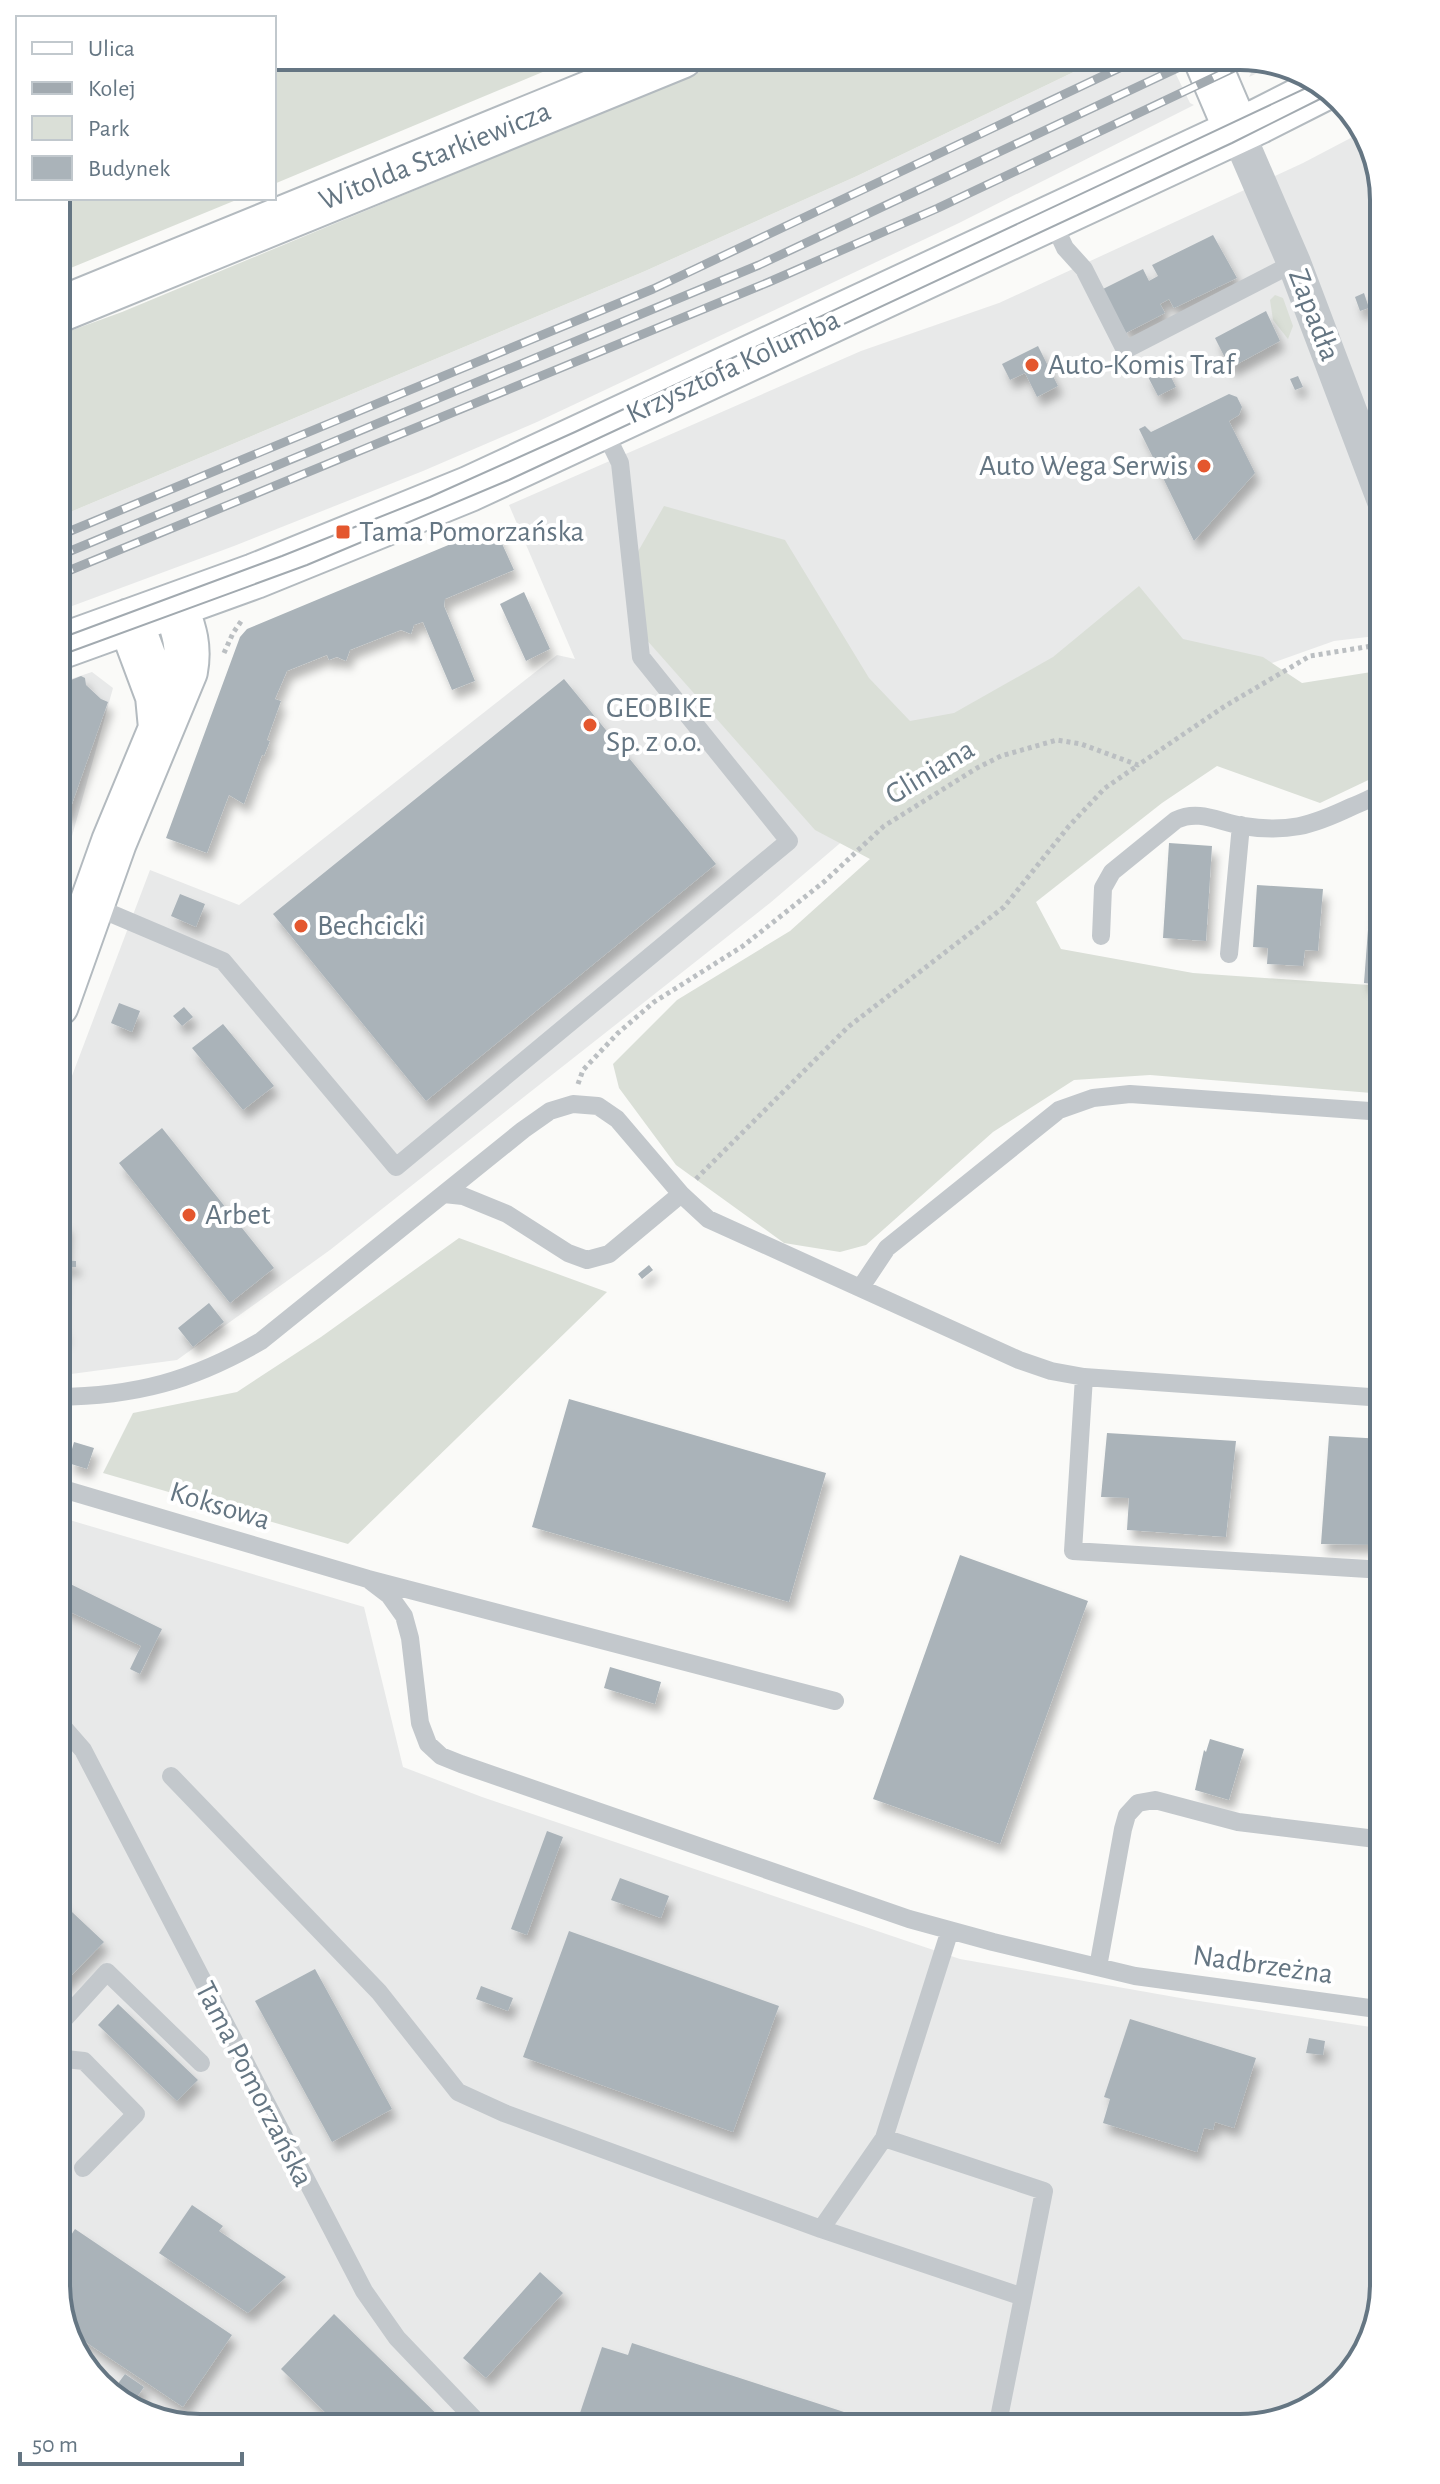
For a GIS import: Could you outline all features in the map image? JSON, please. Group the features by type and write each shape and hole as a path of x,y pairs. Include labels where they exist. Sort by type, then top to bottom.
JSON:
{"street":[{"name":"Witolda Starkiewicza","path":"70,305 647,70"},
{"path":"1211,70 1237,131"},
{"name":"Krzysztofa Kolumba","path":"70,643 369,531 603,428 1314,93"},
{"name":"Zapadła","path":"1237,131 1294,263 1370,464"},
{"path":"70,965 187,661 186,633 175,605"},
{"path":"130,621 158,696 161,728"}],"lane":[{"path":"1051,218 1065,248 1084,269 1125,350 1294,263"},
{"path":"91,905 223,961 396,1167 789,841 641,657 620,463 603,428"},
{"path":"1101,936 1103,888 1112,872 1176,820 1201,815 1279,830 1315,824 1370,797"},
{"path":"1229,954 1241,825"},
{"path":"861,1287 887,1248 1059,1110 1093,1098 1130,1094 1370,1111"},
{"path":"70,1396 121,1393 164,1385 225,1362 261,1341 550,1111 573,1104 598,1106 617,1119 681,1194 708,1219 726,1230 861,1287 1019,1360 1051,1371 1084,1377 1370,1397"},
{"path":"444,1194 463,1196 507,1214 568,1253 587,1260 609,1254 681,1194"},
{"path":"1084,1377 1073,1551 1370,1569"},
{"name":"Koksowa","path":"70,1491 368,1579 835,1701"},
{"name":"Nadbrzeżna","path":"368,1579 389,1595 404,1616 410,1638 420,1723 428,1744 441,1756 894,1914 950,1930 1135,1976 1370,2008"},
{"name":"Tama Pomorzańska","path":"70,1735 83,1750 342,2254 397,2338 470,2414"},
{"path":"171,1776 379,1992 458,2092 504,2113 821,2229 1023,2297"},
{"path":"1098,1967 1123,1829 1127,1815 1138,1803 1155,1800 1250,1824 1370,1838"},
{"path":"821,2229 884,2138 950,1930"},
{"path":"70,2013 107,1972 201,2063"},
{"path":"70,2060 84,2061 136,2114 83,2168"},
{"path":"884,2138 1044,2191 1000,2414"}],"path":[{"path":"681,1194 848,1027 1004,907 1069,826 1105,788 1225,706 1310,656 1370,646"},
{"name":"Gliniana","path":"573,1104 583,1070 618,1033 654,1002 743,946 825,881 884,826 966,774 1001,756 1057,740 1081,744 1138,765"}],"shaded area":[{"path":"1078,70 1174,70 1190,103 1194,105 959,223 537,422 234,546 70,607 70,512 643,272 857,176"},
{"path":"1353,137 1366,166 1369,183 1370,637 1334,641 893,798 770,903 330,1250 177,1360 70,1374 70,1081 150,870 239,905 557,655 575,659 509,505 861,351 999,303 1303,163"},
{"path":"92,672 113,688 70,843 70,679"},
{"path":"70,1520 364,1607 403,1767 482,1797 960,1959 1186,1999 1370,2027 1370,2284 1366,2318 1353,2349 1332,2376 1297,2401 1274,2410 1240,2414 191,2414 143,2401 102,2370 83,2341 71,2301"}],"green space":[{"path":"276,70 547,70 276,183"},
{"path":"704,70 1078,70 857,176 643,272 70,512 70,331"},
{"path":"70,200 236,200 70,268"},
{"path":"1275,295 1283,298 1293,326 1288,339 1273,320 1270,300"},
{"path":"664,506 785,540 869,678 910,721 954,713 1053,657 1139,586 1183,639 1263,657 1302,683 1370,672 1370,779 1320,803 1217,766 1162,803 1036,902 1061,949 1193,973 1370,985 1370,1093 1150,1075 1074,1080 993,1132 866,1245 840,1252 784,1243 676,1165 619,1088 613,1064 677,1000 790,931 870,859 815,830 645,638 636,555"},
{"path":"459,1238 607,1292 348,1544 103,1473 133,1413 237,1392 321,1337"}],"building":[{"path":"1213,235 1237,278 1174,308 1169,299 1160,304 1165,313 1126,333 1103,289 1143,269 1149,281 1158,276 1152,265"},
{"path":"1364,293 1369,308 1360,311 1355,297"},
{"path":"1266,311 1280,341 1230,368 1215,338"},
{"path":"1038,346 1058,386 1037,397 1025,373 1010,380 1002,364"},
{"path":"1164,363 1176,387 1158,396 1146,373"},
{"path":"1298,376 1303,387 1295,390 1290,379"},
{"name":"Auto Wega Serwis","path":"1229,394 1237,397 1242,407 1239,415 1229,421 1255,473 1194,541 1139,429 1145,426 1151,432"},
{"path":"494,526 514,570 445,599 444,606 475,681 452,690 423,622 414,625 411,634 401,630 350,650 346,661 337,657 329,660 327,655 287,671 275,699 281,701 267,740 270,741 244,804 229,795 207,853 166,838 240,637 247,629"},
{"path":"524,592 550,649 526,661 500,604"},
{"path":"81,676 85,678 86,685 108,702 70,809 70,680"},
{"path":"564,679 716,864 426,1101 273,914"},
{"path":"1169,843 1212,846 1206,941 1163,938"},
{"path":"1257,885 1323,889 1318,951 1305,950 1303,966 1267,964 1268,948 1253,947"},
{"path":"180,894 205,904 196,927 171,916"},
{"path":"1370,902 1370,984 1364,983"},
{"path":"119,1003 140,1011 132,1032 111,1023"},
{"path":"184,1007 193,1017 182,1026 173,1016"},
{"path":"223,1024 274,1086 243,1110 192,1048"},
{"path":"162,1128 274,1268 230,1303 119,1163"},
{"path":"649,1265 653,1270 642,1279 638,1274"},
{"path":"209,1303 224,1322 193,1347 178,1328"},
{"path":"569,1399 826,1473 789,1602 532,1527"},
{"path":"1107,1433 1236,1441 1226,1537 1127,1530 1129,1498 1101,1497"},
{"path":"1329,1436 1370,1438 1370,1545 1321,1544"},
{"path":"74,1442 94,1448 87,1469 70,1464"},
{"path":"960,1555 1088,1601 1000,1844 873,1799"},
{"path":"70,1584 162,1629 140,1674 130,1669 141,1646 70,1612"},
{"path":"610,1667 661,1682 655,1704 604,1688"},
{"path":"1210,1739 1244,1749 1229,1800 1195,1790 1204,1750 1206,1752"},
{"path":"547,1831 563,1837 527,1935 511,1929"},
{"path":"620,1878 669,1896 661,1918 611,1900"},
{"path":"70,1910 104,1942 70,1977"},
{"path":"569,1931 779,2006 733,2132 523,2057"},
{"path":"315,1969 392,2109 332,2142 255,2001"},
{"path":"481,1986 513,1998 508,2011 476,1999"},
{"path":"118,2004 198,2080 177,2101 98,2025"},
{"path":"1130,2019 1256,2058 1234,2128 1215,2122 1213,2130 1204,2128 1197,2152 1103,2123 1110,2099 1104,2097"},
{"path":"1309,2038 1325,2041 1323,2055 1306,2053"},
{"path":"192,2205 223,2226 219,2231 286,2277 248,2313 159,2253"},
{"path":"75,2229 232,2335 183,2407 83,2340 71,2301 70,2237"},
{"path":"540,2272 563,2293 486,2378 463,2358"},
{"path":"334,2314 437,2414 327,2414 281,2369"},
{"path":"632,2343 850,2414 580,2414 602,2347 628,2355"},
{"path":"125,2374 144,2387 137,2397 117,2384"}],"tram line":[{"path":"70,635 430,497 575,432 1306,88"},
{"path":"70,652 307,565 509,480 1232,143 1321,98"}],"railway":[{"path":"70,531 653,289 1115,70"},
{"path":"70,551 759,265 1173,70"},
{"path":"70,570 769,282 938,208 1230,70"}],"place":[{"name":"Auto-Komis Traf","path":"1032,365"},
{"name":"Auto Wega Serwis","path":"1204,466"},
{"name":"Tama Pomorzańska","path":"343,532"},
{"name":"GEOBIKE Sp. z o.o.","path":"590,725"},
{"name":"Bechcicki","path":"301,926"},
{"name":"Arbet","path":"189,1215"}]}
